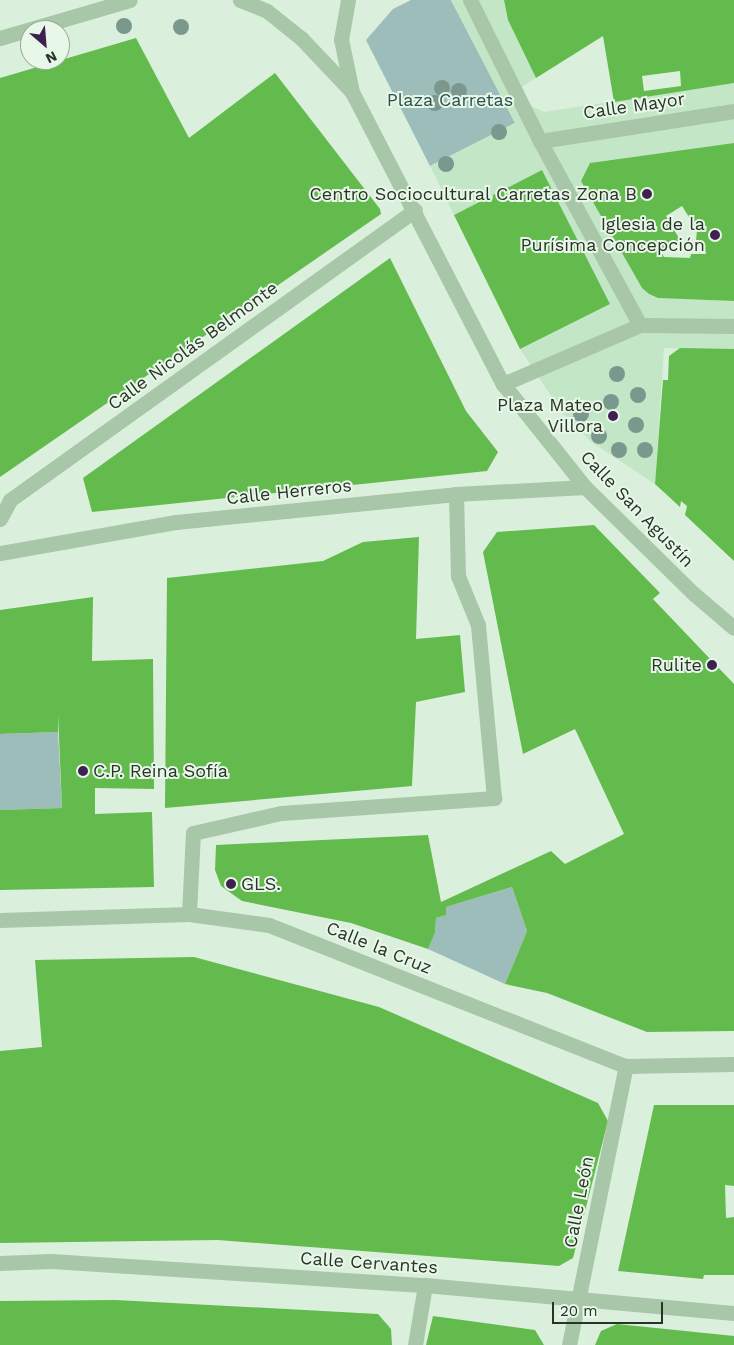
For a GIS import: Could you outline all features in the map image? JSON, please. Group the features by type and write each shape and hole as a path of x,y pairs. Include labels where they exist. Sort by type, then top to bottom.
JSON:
{"street":[{"path":"0,38 130,0"},
{"path":"240,0 267,11 300,38 352,92 415,210 503,384 640,325 734,326"},
{"path":"348,0 345,4 341,39 352,92"},
{"path":"470,0 540,141 640,325"},
{"name":"Calle Mayor","path":"540,141 734,111"},
{"name":"Calle Nicolás Belmonte","path":"0,519 10,500 415,210"},
{"name":"Calle San Agustín","path":"503,384 584,487 694,594 734,628"},
{"name":"Calle Herreros","path":"0,553 176,522 456,494 584,487"},
{"path":"189,914 192,833 281,813 494,798 478,625 458,576 456,494"},
{"name":"Calle la Cruz","path":"0,920 189,914 269,925 626,1066 734,1064"},
{"name":"Calle León","path":"569,1345 626,1066"},
{"name":"Calle Cervantes","path":"0,1263 61,1262 425,1285 578,1301 734,1313"},
{"path":"415,1345 425,1285"}],"green space":[{"name":"Plaza Carretas","path":"411,0 451,0 515,123 430,166 366,40 393,9"},
{"path":"58,732 62,808 0,810 0,734"},
{"path":"512,887 527,931 505,984 428,949 435,933 436,918 446,915 446,907"}],"shaded area":[{"path":"451,0 504,0 508,20 536,78 520,88 527,104 544,112 734,83 734,143 590,163 581,181 642,288 649,294 658,298 734,301 734,351 664,348 655,484 590,441 563,414 520,349 610,304 542,170 454,215 430,166 515,123"}],"building":[{"path":"504,0 734,0 734,83 614,102 603,36 536,78 508,20","holes":["680,71 681,86 644,91 642,76"]},
{"path":"136,38 189,138 275,73 380,209 381,214 0,477 0,78 27,70 70,70 70,57"},
{"path":"734,143 734,301 658,298 642,288 581,181 590,163","holes":["682,206 697,230 696,241 703,242 706,254 691,254 690,258 664,257 661,252 680,240 666,216"]},
{"path":"542,170 610,304 520,349 454,215"},
{"path":"390,258 466,411 498,452 487,471 92,512 83,478"},
{"path":"680,348 734,349 734,561 685,515 687,506 681,501 680,507 655,484 663,380 668,380 669,356"},
{"path":"594,525 660,593 653,599 734,684 734,1031 647,1032 547,993 505,984 527,931 512,887 446,907 446,915 436,918 435,933 428,949 351,923 242,901 221,886 215,870 216,845 428,835 441,902 551,851 565,864 624,834 575,729 523,754 483,552 497,532"},
{"path":"419,537 416,639 460,635 465,692 416,702 412,786 165,808 167,578 323,561 363,542"},
{"name":"C.P. Reina Sofía","path":"93,597 92,661 153,659 154,789 95,788 95,814 152,812 154,887 0,890 0,810 62,808 58,714 58,732 0,734 0,610"},
{"path":"194,957 379,1007 598,1103 608,1121 573,1258 559,1266 218,1240 0,1243 0,1051 42,1047 35,960"},
{"path":"654,1105 734,1105 734,1186 725,1185 726,1218 734,1217 734,1275 704,1275 703,1279 618,1271"},
{"path":"116,1300 378,1314 391,1329 392,1345 0,1345 0,1301"},
{"path":"433,1316 535,1330 544,1345 426,1345"},
{"path":"617,1324 734,1336 734,1345 595,1345 601,1331"}],"place":[{"name":"Centro Sociocultural Carretas Zona B","path":"647,194"},
{"name":"Iglesia de la Purísima Concepción","path":"715,235"},
{"name":"Plaza Mateo Villora","path":"613,416"},
{"name":"Rulite","path":"712,665"},
{"name":"C.P. Reina Sofía","path":"83,771"},
{"name":"GLS.","path":"231,884"}]}
